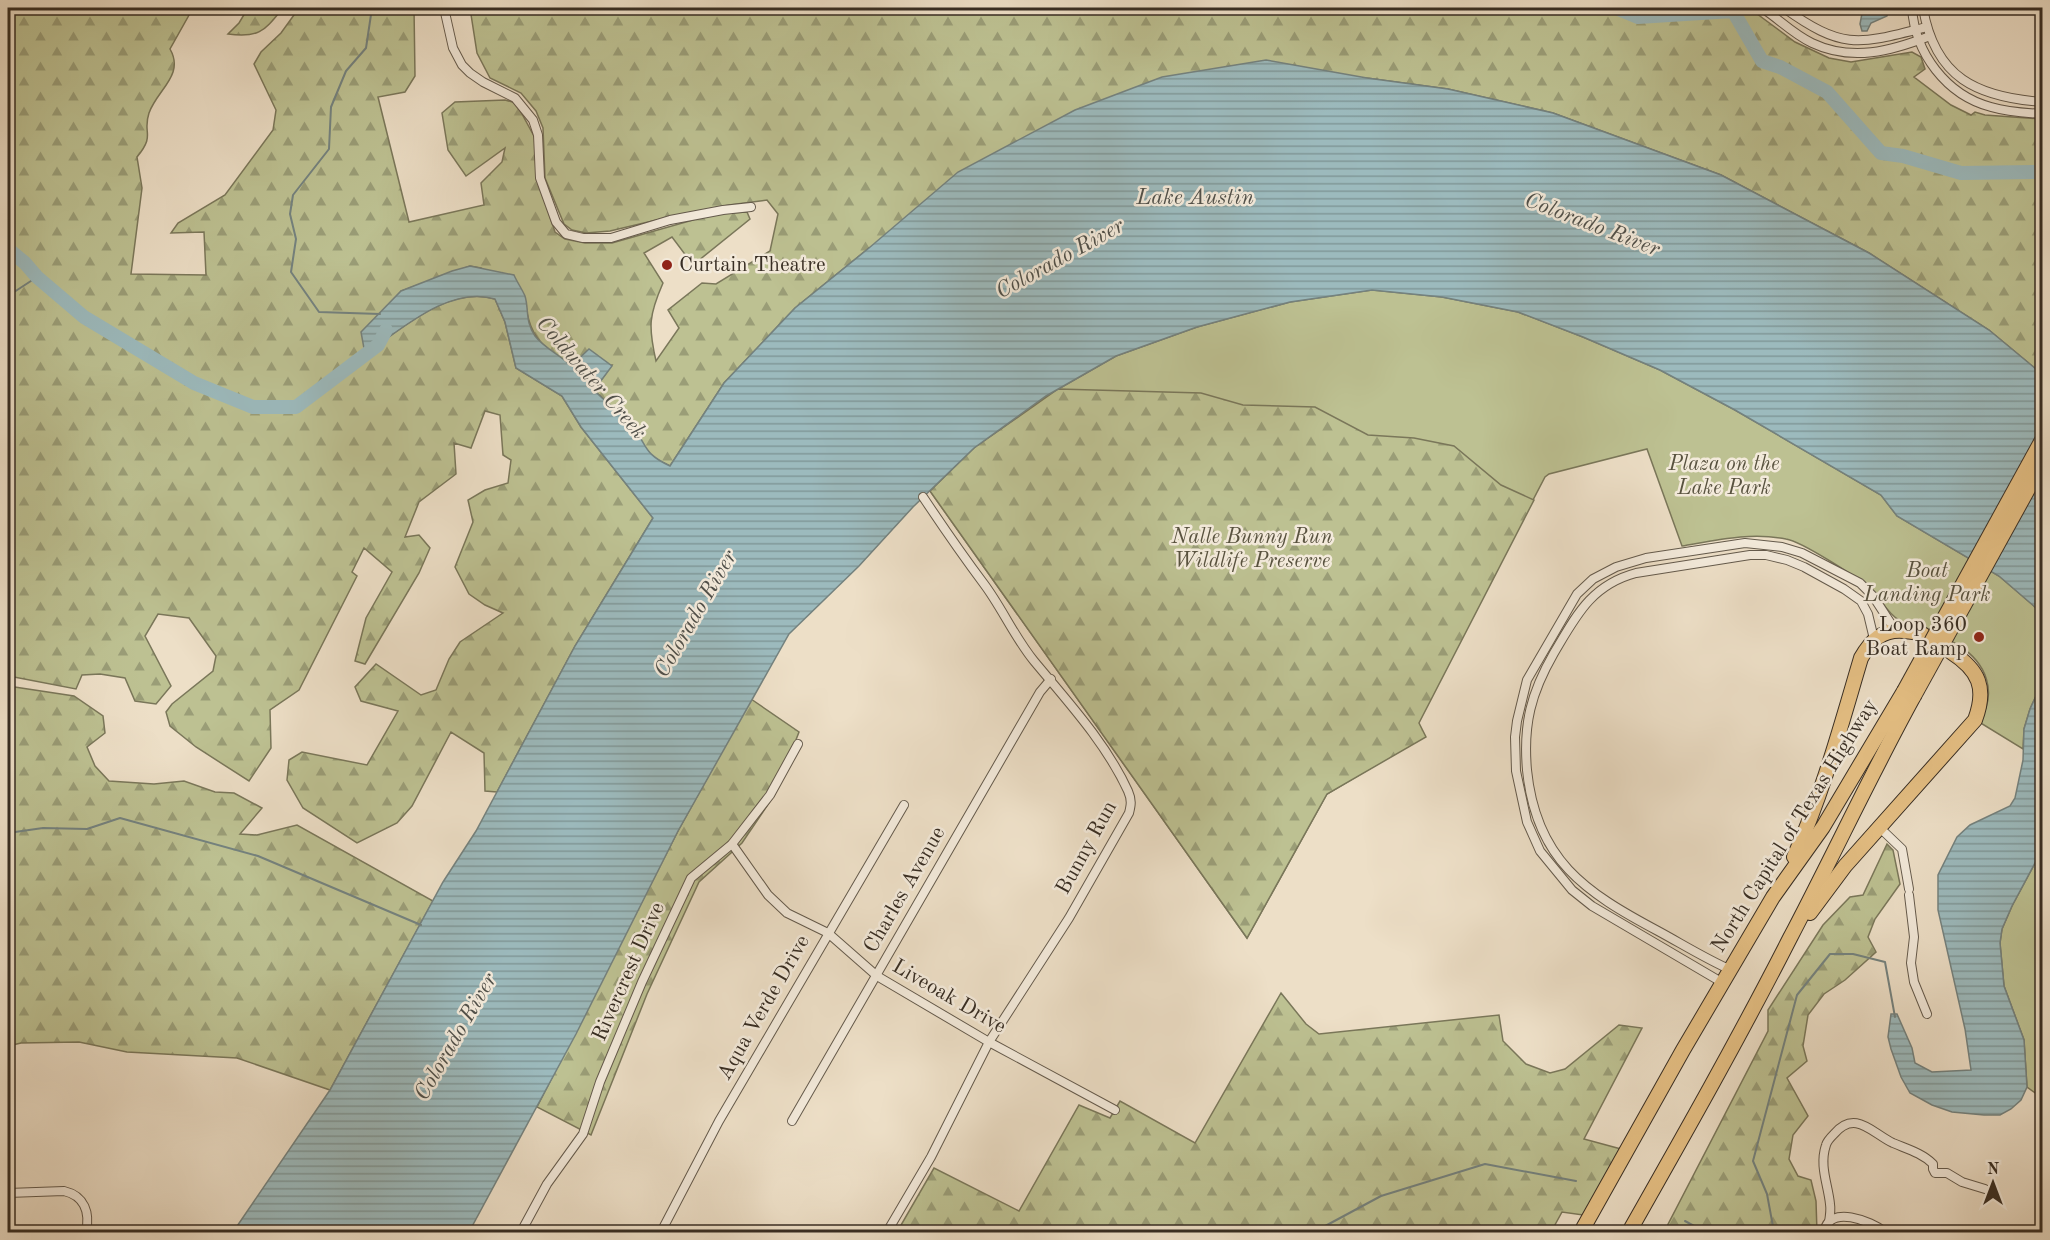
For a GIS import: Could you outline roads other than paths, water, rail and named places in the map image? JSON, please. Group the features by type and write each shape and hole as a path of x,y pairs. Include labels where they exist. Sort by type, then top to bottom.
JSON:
{"highway":[{"name":"North Capital of Texas Highway","path":"1629,1233 1790,938 1871,777 1909,693 2043,440"},
{"name":"North Capital of Texas Highway","path":"1581,1233 1683,1050 1781,883 1823,827 1909,693 2043,464"},
{"path":"1781,883 1805,833 1828,768 1861,658 1874,639 1884,633 1895,630 1919,632 1924,635"},
{"path":"1790,938 1845,866 1975,720 1981,697 1977,679 1967,663 1951,652"}],"street":[{"path":"444,8 453,48 462,65 483,82 515,99 532,120 538,135 540,178 556,222 566,234 583,238 611,238 670,220 751,207"},
{"path":"1762,8 1811,42 1830,50 1847,53 1874,53 1894,49 1930,36"},
{"path":"1784,8 1811,27 1830,36 1849,40 1870,40 1926,27"},
{"path":"1912,8 1915,30 1929,62 1954,89 1990,107 2014,112 2043,114"},
{"path":"1923,8 1930,36 1948,65 1966,82 1994,96 2043,102"},
{"path":"2014,112 2016,100"},
{"name":"Bunny Run","path":"887,1233 931,1157 989,1042 1069,918 1129,813 1132,802 1130,793 1116,767 1051,679 1033,660 984,584 923,497"},
{"path":"1723,983 1604,915 1572,890 1540,851 1533,838 1522,804 1515,756 1517,721 1527,681 1577,594 1586,585 1616,567 1646,558 1745,543 1792,550 1831,568 1867,589 1895,630"},
{"path":"1731,970 1610,905 1578,880 1554,853 1532,801 1526,759 1529,716 1539,678 1577,613 1588,599 1622,576 1750,555 1766,555 1786,560 1844,589 1861,601 1868,614 1874,639"},
{"path":"1646,558 1649,570"},
{"path":"1542,654 1550,660"},
{"name":"Charles Avenue","path":"792,1121 1040,692 1051,679"},
{"name":"Rivercrest Drive","path":"521,1233 547,1184 583,1134 600,1082 638,992 691,878 732,844 770,795 798,744"},
{"path":"1522,804 1532,801"},
{"name":"Aqua Verde Drive","path":"661,1233 718,1121 904,805"},
{"path":"1880,828 1902,849 1914,937 1911,963 1914,982 1927,1014"},
{"name":"Liveoak Drive","path":"732,844 768,895 787,913 828,933 877,976 989,1042 1115,1110"},
{"path":"1604,915 1610,905"},
{"path":"1824,1233 1829,1222 1830,1203 1823,1163 1826,1143 1839,1128 1850,1123 1859,1123 1891,1142 1926,1157 1933,1164 1935,1173 1947,1173 1962,1182 1986,1189"},
{"path":"8,1193 64,1191 73,1193 82,1200 86,1209 88,1224 86,1233"},
{"path":"1829,1222 1849,1216 1885,1233"}],"water":[{"path":"1863,8 1889,8 1887,16 1871,23 1867,31 1862,31 1860,24"},
{"name":"Lake Austin","path":"1266,60 1367,78 1448,89 1553,113 1721,175 1869,253 1989,330 2042,374 2042,613 1999,576 1897,516 1881,495 1735,410 1660,370 1518,312 1442,297 1372,290 1290,302 1197,327 1116,356 1046,396 974,448 789,634 678,831 576,1034 469,1232 233,1232 330,1090 443,882 476,831 575,646 653,518 581,427 562,396 516,368 505,322 495,299 478,296 460,298 443,304 410,322 365,354 361,332 401,291 452,271 470,266 514,275 525,296 528,321 535,336 571,366 589,349 612,366 594,390 632,426 654,457 670,466 724,383 795,308 958,172 1075,110 1162,77"},
{"path":"2042,683 2042,855 2035,863 2012,906 2002,929 2000,943 2004,986 2024,1040 2027,1087 2021,1100 2000,1115 1952,1112 1932,1105 1910,1093 1901,1077 1888,1037 1891,1014 1897,1014 1912,1048 1915,1063 1932,1072 1971,1070 1965,1029 1938,910 1938,875 1957,837 1970,825 2010,806 2015,798 2023,760 2024,729"}],"waterway":[{"path":"372,8 366,48 346,71 331,107 329,149 293,195 290,214 296,239 291,272 319,312 380,314"},
{"path":"1616,8 1638,17 1733,11 1762,61 1780,67 1827,92 1881,153 1903,156 1961,173 2042,172"},
{"name":"Coldwater Creek","path":"8,249 84,317 194,383 253,407 296,407 378,345 386,330"},
{"path":"8,296 37,277"},
{"path":"8,833 43,828 87,829 120,818 258,856 421,925"},
{"path":"1774,1232 1767,1194 1753,1161 1797,995 1830,954 1853,954 1885,962 1895,1017"},
{"path":"1314,1232 1381,1196 1485,1164 1576,1181"},
{"path":"1685,1221 1705,1232"}],"place":[{"name":"Curtain Theatre","path":"667,265"},
{"name":"Loop 360 Boat Ramp","path":"1979,637"}],"water label":[{"name":"Colorado River","path":"1592,225"},
{"name":"Colorado River","path":"1060,259"},
{"name":"Colorado River","path":"696,614"},
{"name":"Colorado River","path":"456,1037"}],"park label":[{"name":"Plaza on the Lake Park","path":"1724,476"},
{"name":"Nalle Bunny Run Wildlife Preserve","path":"1252,549"},
{"name":"Boat Landing Park","path":"1927,583"}]}
